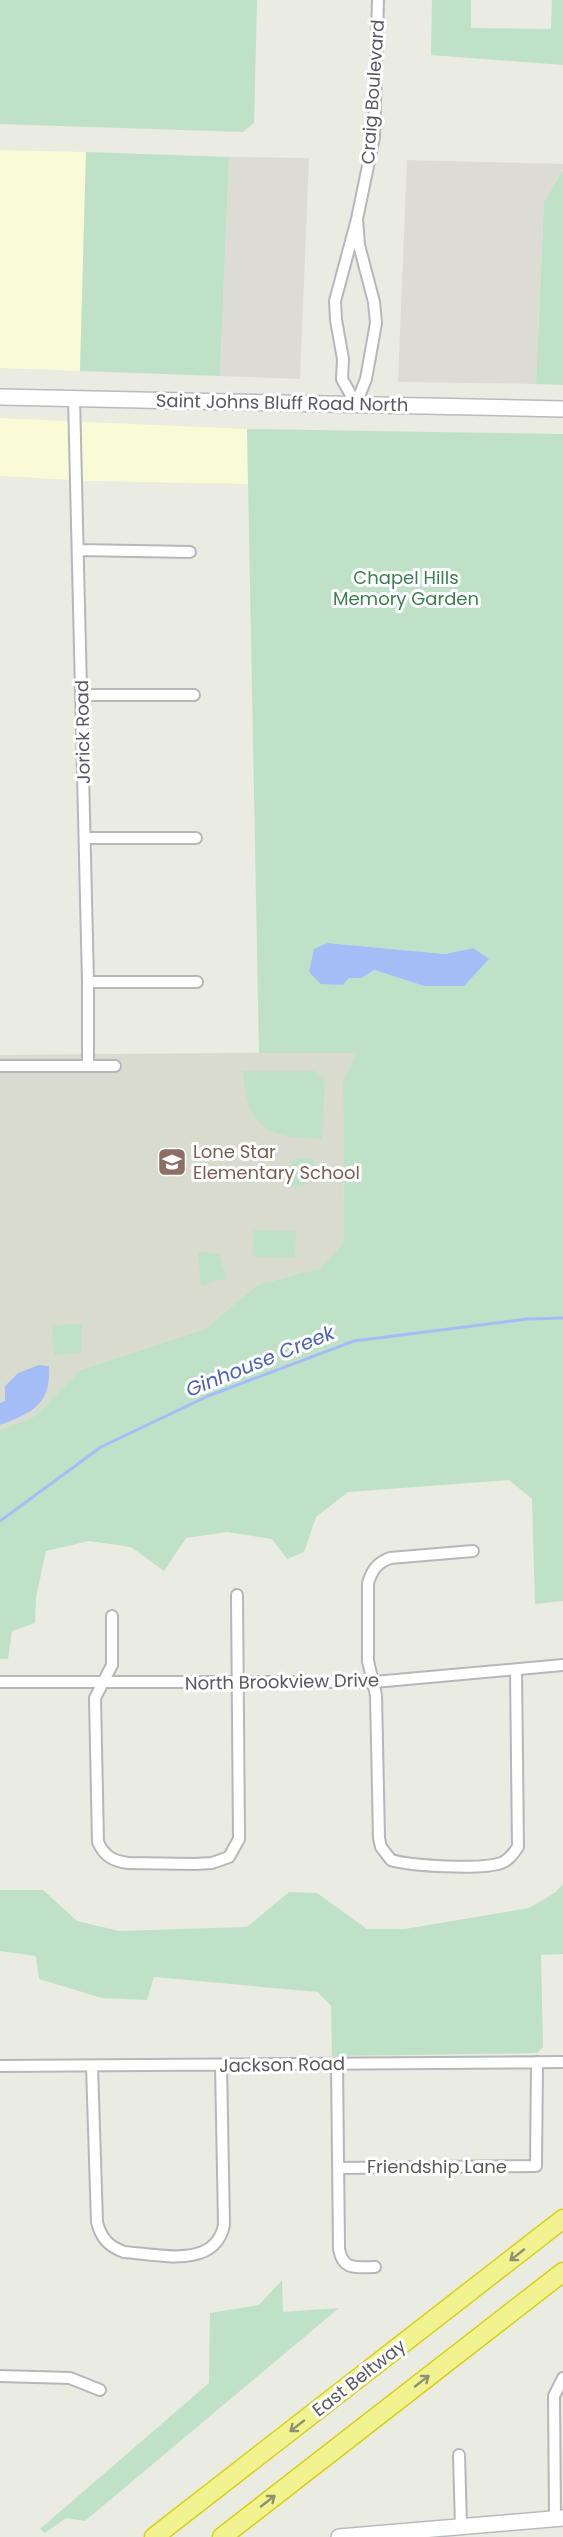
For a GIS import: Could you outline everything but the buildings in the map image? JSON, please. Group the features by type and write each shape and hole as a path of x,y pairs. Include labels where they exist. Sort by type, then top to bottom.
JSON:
{"highway":[{"name":"East Beltway","path":"154,2537 563,2219"},
{"path":"222,2537 563,2272"}],"main road":[{"name":"Saint Johns Bluff Road North","path":"0,397 563,409"},
{"path":"339,2537 559,2518"}],"street":[{"name":"Craig Boulevard","path":"356,404 342,379 343,359 335,301 357,219 374,136 378,0"},
{"name":"Craig Boulevard","path":"356,404 366,379 375,323 374,302 359,245 357,219"},
{"name":"Jorick Road","path":"74,398 79,550 88,1065"},
{"path":"79,550 190,552"},
{"path":"82,695 194,695"},
{"path":"85,838 196,838"},
{"path":"88,982 197,982"},
{"path":"0,1066 115,1066"},
{"path":"472,1551 390,1558 380,1562 371,1574 368,1589 368,1661 369,1673 374,1682 381,1847 391,1860 411,1865 494,1864 510,1857 518,1847 516,1670"},
{"path":"112,1616 112,1665 95,1698 98,1842 102,1851 118,1862 128,1863 195,1864 222,1860 229,1857 239,1839 237,1595"},
{"name":"North Brookview Drive","path":"0,1682 103,1684 374,1682 563,1665"},
{"name":"Friendship Lane","path":"338,2168 536,2166 537,2062"},
{"name":"Jackson Road","path":"0,2066 563,2062"},
{"path":"337,2064 341,2259 353,2267 375,2267"},
{"path":"92,2066 97,2222 100,2235 114,2248 124,2252 188,2256 210,2250 222,2234 224,2225 221,2065"},
{"path":"0,2376 70,2378 100,2390"},
{"path":"559,2518 554,2396 563,2378"},
{"path":"459,2455 461,2526"}],"shaded area":[{"path":"0,150 86,152 80,371 0,368"},
{"path":"229,157 309,158 300,379 220,376"},
{"path":"407,160 563,164 563,170 544,202 536,384 398,382"},
{"path":"0,418 247,429 248,484 89,481 0,476"},
{"name":"Lone Star Elementary School","path":"357,1052 343,1082 344,1243 320,1268 257,1285 205,1329 80,1370 33,1417 0,1430 0,1055"}],"green space":[{"path":"0,0 257,0 254,123 243,132 0,124"},
{"path":"432,0 471,0 471,28 551,29 552,0 563,0 563,65 431,55"},
{"path":"86,152 229,157 220,376 80,371"},
{"path":"563,170 563,385 536,384 544,202"},
{"name":"Chapel Hills Memory Garden","path":"247,429 563,434 563,1601 535,1604 532,1499 509,1480 348,1492 316,1517 304,1552 287,1559 272,1539 227,1532 186,1538 164,1571 131,1547 89,1541 46,1551 36,1597 35,1623 12,1631 8,1659 0,1659 0,1430 33,1417 80,1370 205,1329 257,1285 320,1268 344,1243 343,1082 356,1053 259,1053","holes":["328,943 445,954 473,948 424,986 374,970 362,978 349,978"]},
{"path":"243,1071 315,1071 325,1080 322,1139 287,1136 263,1126 255,1118 249,1106"},
{"path":"296,1158 313,1159 315,1165 314,1176 311,1180 297,1187 290,1186 288,1182 289,1168"},
{"path":"254,1230 296,1231 295,1258 253,1257"},
{"path":"204,1251 219,1254 226,1278 201,1286 198,1254"},
{"path":"82,1324 82,1353 54,1355 52,1325"},
{"path":"563,1884 563,1954 541,1955 543,2047 537,2053 332,2056 331,2006 318,1992 154,1977 147,2000 102,1998 39,1979 36,1956 0,1951 0,1890 43,1890 77,1921 119,1931 247,1927 289,1892 317,1893 367,1929 405,1929 529,1908 556,1892"},
{"path":"282,2280 283,2312 339,2308 85,2521 66,2518 45,2533 40,2529 209,2383 210,2313 259,2305"}],"water":[{"path":"328,943 445,954 473,948 489,959 464,986 424,986 374,970 362,978 349,978 343,985 321,984 309,972 314,949"},
{"path":"39,1365 49,1366 47,1390 43,1398 31,1411 0,1425 0,1403 5,1401 5,1386 18,1373"}],"waterway":[{"name":"Ginhouse Creek","path":"0,1521 101,1447 208,1396 354,1341 527,1319 563,1318"}],"place":[{"name":"Lone Star Elementary School","path":"172,1162"}]}
